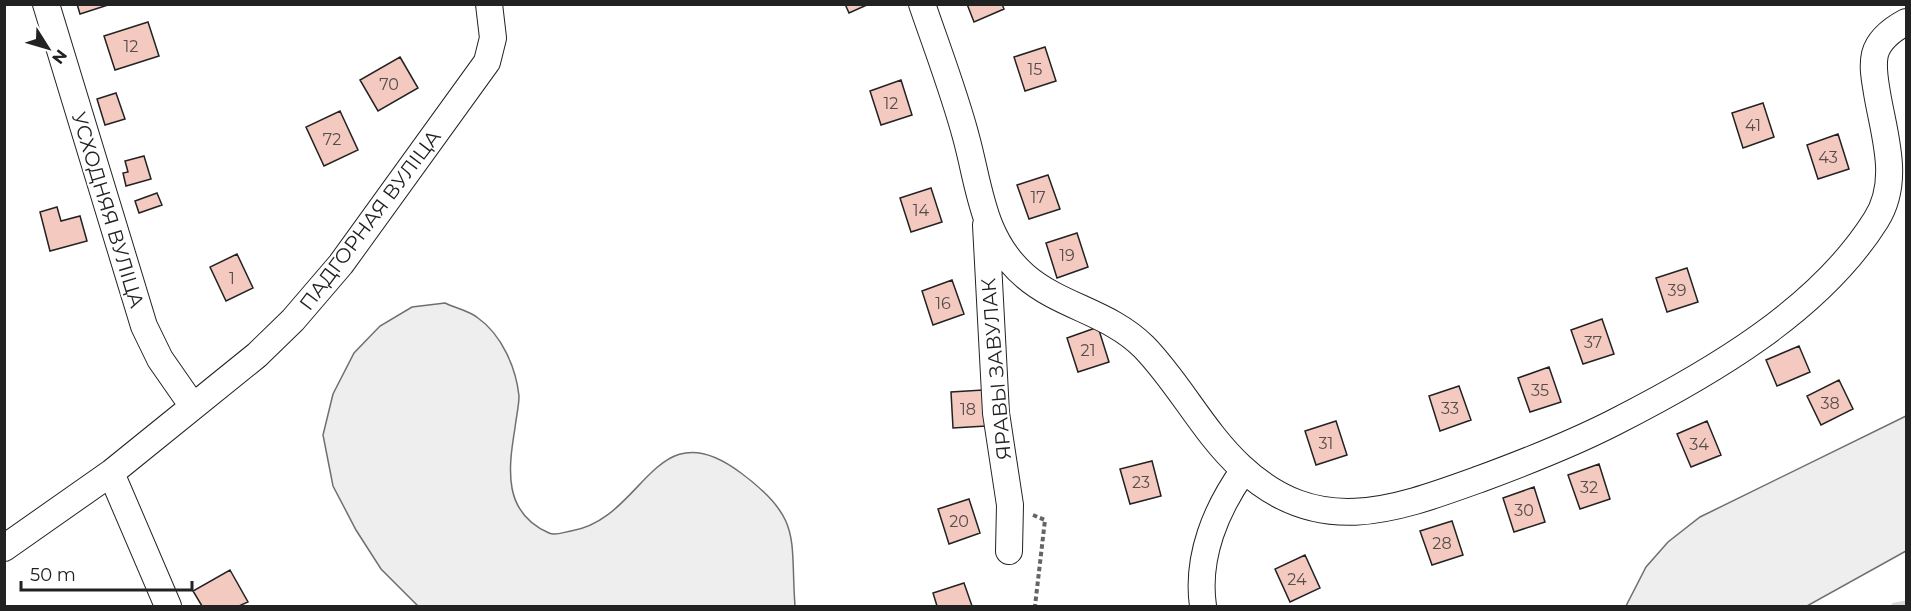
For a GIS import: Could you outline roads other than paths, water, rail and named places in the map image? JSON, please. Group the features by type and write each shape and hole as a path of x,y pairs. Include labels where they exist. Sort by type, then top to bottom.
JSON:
{"street":[{"name":"УСХОДНЯЯ ВУЛІЦА","path":"46,4 141,317 160,359 192,405"},
{"name":"ПАДГОРНАЯ ВУЛІЦА","path":"4,549 111,473 192,405 257,355 293,320 341,264 472,87 487,62 493,38 489,4"},
{"path":"922,4 965,135 986,222 1010,261 1028,279 1050,294 1098,314 1118,326 1148,351 1213,438 1244,470 1288,498 1310,508 1370,512 1399,507 1502,471 1595,432 1666,396 1736,353 1798,307 1830,276 1877,219 1887,199 1890,172 1874,69 1875,51 1887,35 1906,22"},
{"name":"ЯРАВЫ ЗАВУЛАК","path":"986,222 996,413 1010,505 1009,552"},
{"path":"1203,606 1204,561 1214,520 1229,491 1244,470"},
{"path":"111,473 168,606"}],"waterway":[{"path":"1895,606 1906,604"}]}
